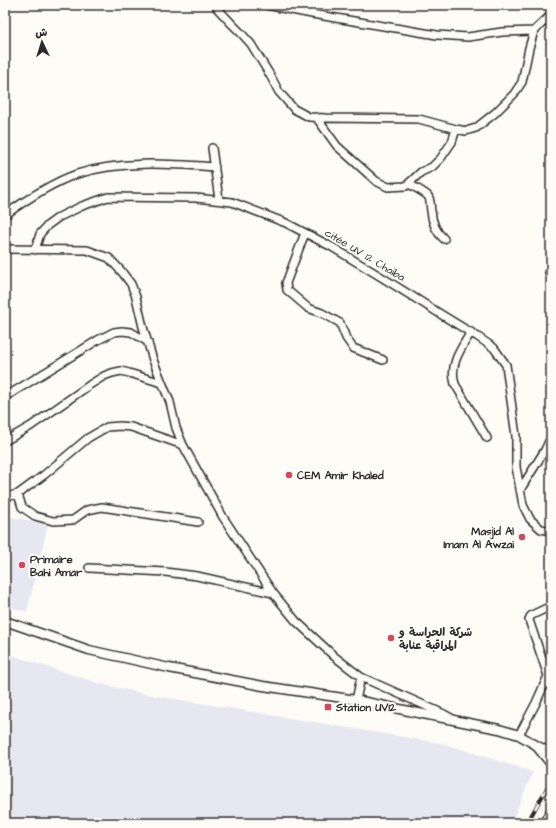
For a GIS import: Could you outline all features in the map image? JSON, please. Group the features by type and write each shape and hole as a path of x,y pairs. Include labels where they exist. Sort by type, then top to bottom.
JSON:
{"main road":[{"path":"532,823 551,795"}],"street":[{"path":"216,5 217,8 251,44 279,92 294,109 309,117 419,119 456,130 466,131 476,128 495,113 514,94 522,82 534,31 551,15"},
{"path":"266,5 320,16 437,34 468,37 502,32 534,31"},
{"path":"316,118 337,146 376,181 388,187 406,186 421,172 432,168 452,142 456,130"},
{"path":"212,148 219,200"},
{"path":"5,215 46,188 77,174 97,169 136,164 215,167"},
{"path":"409,184 426,194 429,198 434,226 444,239"},
{"name":"citée UV 12 Chaïba","path":"35,250 40,234 48,224 82,206 108,197 196,198 232,202 286,223 332,247 494,348 506,365 516,436 516,467 523,505 530,519 542,529 551,531"},
{"path":"305,233 286,283 287,290 308,308 322,313 340,323 346,338 353,348 383,360"},
{"path":"5,249 87,250 108,258 122,272 131,284 136,297 153,360 170,402 176,428 183,445 223,517 273,593 296,621 315,640 361,677 444,714 456,721"},
{"path":"5,397 98,340 114,332 130,332 148,342"},
{"path":"470,332 456,359 452,376 455,384 487,438"},
{"path":"5,441 31,426 91,384 112,373 129,373 162,383"},
{"path":"5,497 18,494 44,475 88,438 107,427 131,427 183,445"},
{"path":"520,490 551,437"},
{"path":"18,494 22,507 35,516 53,521 73,520 87,510 102,507 198,522"},
{"path":"89,568 165,572 197,576 273,593"},
{"path":"519,735 550,676 530,617 551,606"},
{"path":"5,621 89,650 169,668 263,686 356,700 499,729 519,735 551,753"},
{"path":"356,700 361,677"},
{"path":"536,745 551,764"}],"shaded area":[{"name":"Primaire Bahi Amar","path":"5,516 48,524 27,612 5,606"},
{"path":"5,653 105,685 156,696 445,744 533,772 511,823 5,823"}],"tunnel":[{"path":"546,823 551,814"}],"railway":[{"path":"527,823 551,781"}],"place":[{"name":"CEM Amir Khaled","path":"289,475"},
{"name":"Masjid Al Imam Al Awzai","path":"522,537"},
{"name":"Primaire Bahi Amar","path":"22,565"},
{"name":"شركة الحراسة و المراقبة عنابة","path":"391,638"},
{"name":"Station UV12","path":"328,707"}]}
